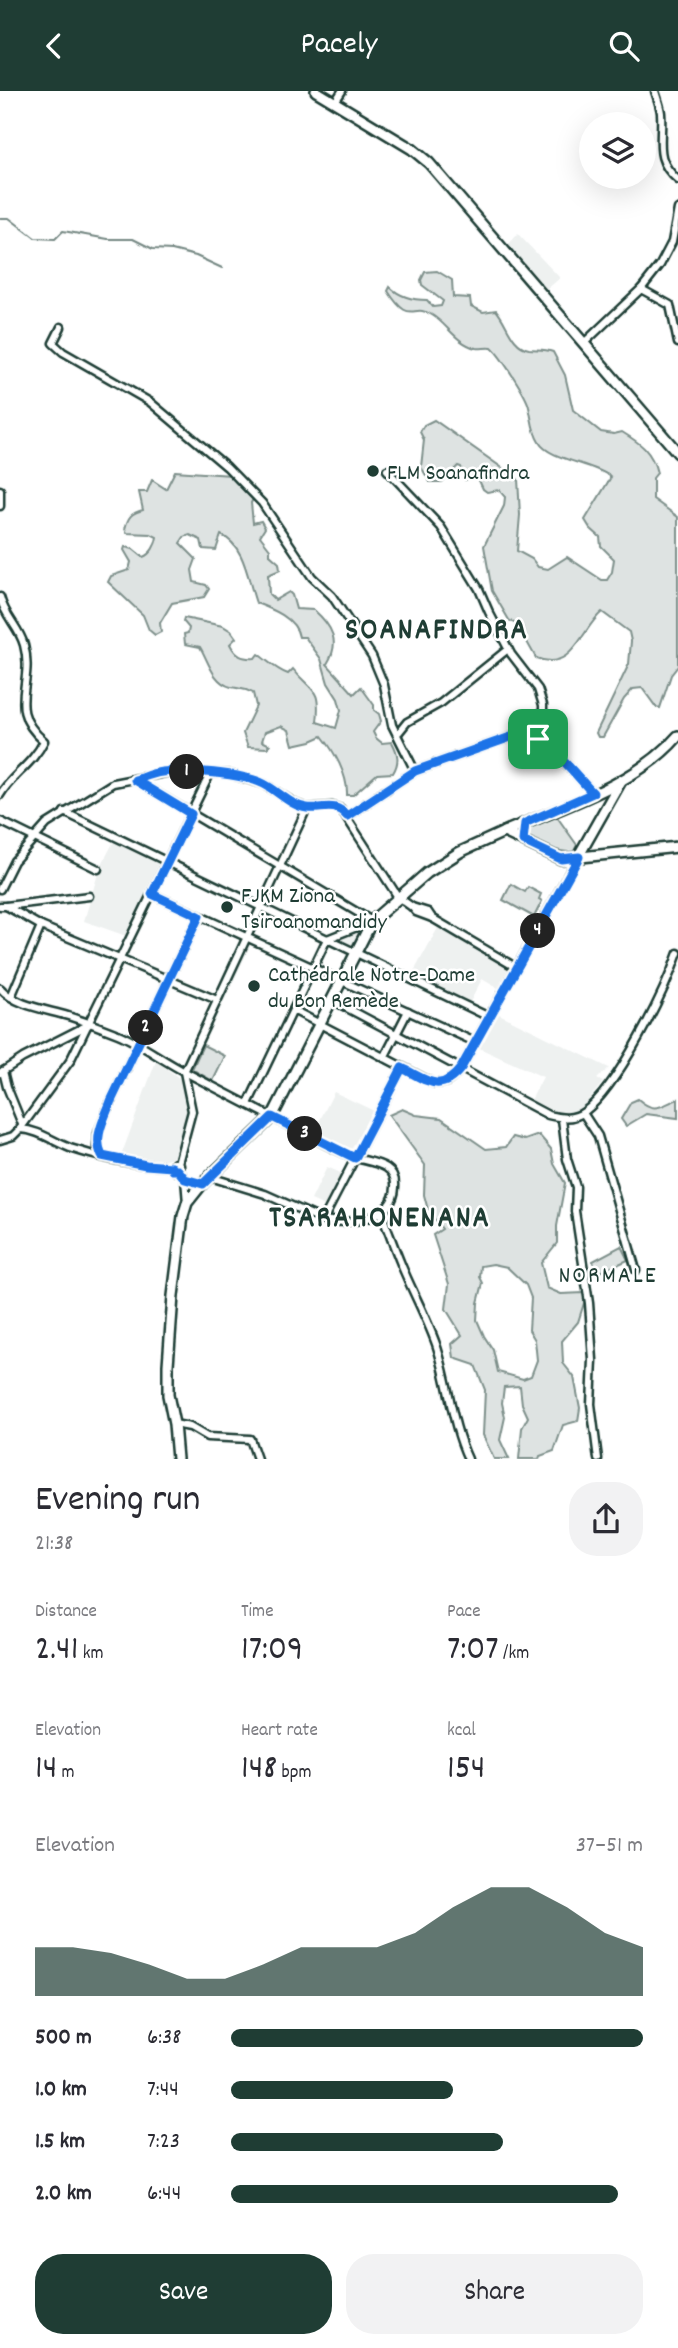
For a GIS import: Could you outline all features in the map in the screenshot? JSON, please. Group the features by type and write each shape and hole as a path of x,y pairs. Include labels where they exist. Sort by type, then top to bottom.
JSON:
{"main road":[{"path":"316,91 411,149 429,163 678,453"},
{"path":"177,1459 168,1395 168,1365 173,1296 187,1203 272,1117 372,921 427,873 452,857 621,781 666,750 678,736"},
{"path":"579,857 621,781"},
{"path":"523,841 525,823"},
{"path":"504,832 561,859 678,846"}],"street":[{"path":"335,102 342,91"},
{"path":"655,91 661,109 660,154 667,171 678,180"},
{"path":"584,343 640,289 660,265 672,242 678,209"},
{"path":"640,289 670,305 678,302"},
{"path":"670,305 678,343"},
{"path":"61,327 53,343 63,352 150,402 227,467 262,503 312,577 332,596 372,656 384,685 392,725 415,771"},
{"path":"387,470 441,527 479,589 508,649 538,689 543,705 543,719 538,739"},
{"path":"0,490 0,506"},
{"path":"0,597 5,614 20,630 28,660 23,713 31,729 44,741 23,771 5,786 0,795"},
{"path":"398,732 407,722 441,703 508,649"},
{"path":"347,816 415,771 519,734 538,739 589,795"},
{"path":"0,889 14,861 32,838 64,812 113,783 160,772 229,774 264,783 307,808 332,806 341,809 398,897 416,912 432,918 517,968"},
{"path":"0,1140 13,1136 50,1091 70,1061 210,773"},
{"path":"135,780 372,921"},
{"path":"176,1167 192,1111 184,1072 307,808"},
{"path":"64,812 489,1017"},
{"path":"0,821 98,869"},
{"path":"293,1010 402,1068 433,1083 443,1084 452,1079 461,1068 579,857"},
{"path":"152,894 475,1042"},
{"path":"3,906 89,897"},
{"path":"3,906 41,926 217,1000"},
{"path":"102,1156 97,1147 98,1133 123,1073 199,916"},
{"path":"248,1104 327,939 372,921"},
{"path":"11,997 41,926"},
{"path":"332,1000 548,1115 562,1119 573,1118 597,1100 624,1061 660,999 678,953"},
{"path":"0,988 11,997 138,1043 184,1072 272,1117 355,1158 390,1169 396,1187 392,1202 381,1213 351,1220 323,1220 265,1194 207,1180 185,1179"},
{"path":"384,1058 408,1011"},
{"path":"21,1126 2,1072 23,1058 90,1024"},
{"path":"323,1220 402,1068"},
{"path":"583,1113 598,1136 636,1269"},
{"path":"562,1119 567,1159 576,1187 575,1211 589,1303 593,1360 592,1404 597,1459"},
{"path":"21,1126 66,1146 102,1156 146,1165 176,1167 185,1179 187,1203"},
{"path":"381,1213 401,1266 422,1306 436,1343 455,1421 468,1459"},
{"path":"174,1424 190,1427 207,1437 250,1439 257,1459"}],"shaded area":[{"path":"518,234 560,278 546,290 507,246"},
{"path":"437,271 452,280 453,297 470,298 471,306 483,312 496,310 514,339 523,347 553,352 565,375 573,410 601,432 622,432 644,448 657,473 653,478 653,499 678,517 678,666 671,675 660,708 656,707 642,688 633,689 624,699 603,737 598,737 596,733 629,664 629,632 602,612 568,655 549,661 536,658 527,642 524,629 509,620 492,591 484,546 504,506 505,497 499,490 487,492 483,489 477,476 465,480 461,467 458,466 442,482 430,482 421,467 424,440 420,432 424,425 434,420 518,479 520,515 517,551 532,559 538,567 548,569 567,557 602,580 607,580 612,572 614,559 601,546 600,537 585,520 611,477 544,448 535,434 524,394 492,348 469,346 432,315 402,308 388,291 390,287 407,297 427,300 433,307 441,306 443,301 422,285 421,280 425,272"},
{"path":"175,471 231,475 253,499 253,523 261,521 265,528 260,536 270,549 270,555 279,563 280,570 268,575 269,594 275,600 289,592 296,609 314,610 326,622 334,641 327,664 354,694 361,687 374,705 381,721 373,732 382,743 392,742 397,754 397,765 393,773 377,774 353,795 347,795 339,764 322,736 293,745 289,730 281,726 265,732 262,741 270,745 267,748 248,747 243,733 256,706 253,693 225,685 215,676 200,647 185,644 184,634 188,633 189,628 183,621 184,618 223,626 231,631 236,638 230,644 240,656 255,658 258,654 288,674 293,669 314,691 318,702 317,722 336,728 341,710 328,683 321,659 305,637 299,637 288,619 256,603 241,555 229,540 221,535 216,550 203,549 201,540 190,535 184,537 180,543 196,559 192,570 194,582 206,585 209,589 204,597 172,603 160,623 161,632 155,635 149,630 143,615 108,582 111,576 129,570 131,562 125,547 133,549 143,557 153,549 157,537 151,534 127,533 126,525 133,514 143,510 139,492 147,492 152,480 166,489"},
{"path":"555,814 577,845 573,853 548,849 527,839 529,825"},
{"path":"115,839 159,860 161,869 156,892 311,964 324,939 362,922 365,928 354,951 335,941 330,944 315,972 253,940 190,1073 183,1070 215,1003 173,984 144,1044 137,1040 165,982 122,964 119,958 129,937 84,921 99,870","holes":["152,896 196,916 168,976 124,958","200,918 240,937 241,943 215,995 173,977"]},
{"path":"511,884 525,892 528,887 541,894 539,899 542,901 534,917 503,900"},
{"path":"439,926 507,965 510,973 502,988 499,989 482,979 469,1004 412,975"},
{"path":"497,1013 609,1068 597,1079 603,1082 580,1110 562,1115 531,1100 543,1077 477,1047"},
{"path":"203,1045 225,1056 213,1081 192,1069"},
{"path":"156,1061 183,1081 190,1113 175,1156 162,1163 121,1156"},
{"path":"334,1092 374,1111 352,1151 313,1134"},
{"path":"638,1099 653,1107 678,1099 678,1118 646,1114 626,1126 621,1119 631,1102"},
{"path":"402,1109 416,1115 441,1118 486,1149 506,1147 513,1137 525,1140 539,1135 551,1149 554,1164 565,1183 557,1226 557,1243 541,1263 547,1288 561,1294 584,1293 586,1297 578,1322 562,1341 563,1363 574,1377 580,1408 578,1421 563,1425 554,1451 540,1456 539,1459 519,1459 522,1428 528,1417 522,1404 520,1386 504,1387 502,1403 505,1417 500,1440 509,1459 494,1459 483,1435 485,1390 475,1365 454,1358 452,1344 462,1335 446,1309 449,1284 433,1235 442,1229 428,1210 424,1195 425,1165 389,1115","holes":["493,1264 507,1267 526,1285 531,1298 529,1330 535,1340 537,1360 531,1376 523,1379 498,1372 493,1350 477,1320 483,1283 480,1277 481,1266"]},
{"path":"327,1167 343,1174 327,1207 311,1200"},
{"path":"621,1246 628,1260 596,1274 593,1261"}],"waterway":[{"path":"0,218 9,218 35,238 55,239 63,231 108,239 133,239 153,249 196,256 222,268"}],"place":[{"name":"FLM Soanafindra","path":"373,471"},
{"name":"FJKM Ziona Tsiroanomandidy","path":"227,907"},
{"name":"Cathédrale Notre-Dame du Bon Remède","path":"254,986"}],"district":[{"name":"SOANAFINDRA","path":"437,628"},
{"name":"TSARAHONENANA","path":"380,1216"},
{"name":"NORMALE","path":"608,1274"}],"route":[{"path":"519,734 538,739 593,793 525,823 523,841 561,859 579,857 461,1068 452,1079 443,1084 433,1083 402,1068 355,1158 272,1117 203,1184 185,1179 172,1167 102,1156 97,1147 98,1133 123,1073 199,916 152,894 191,814 135,780 160,772 175,771 229,774 264,783 307,808 332,806 341,809 347,816 415,771 519,734"}]}
